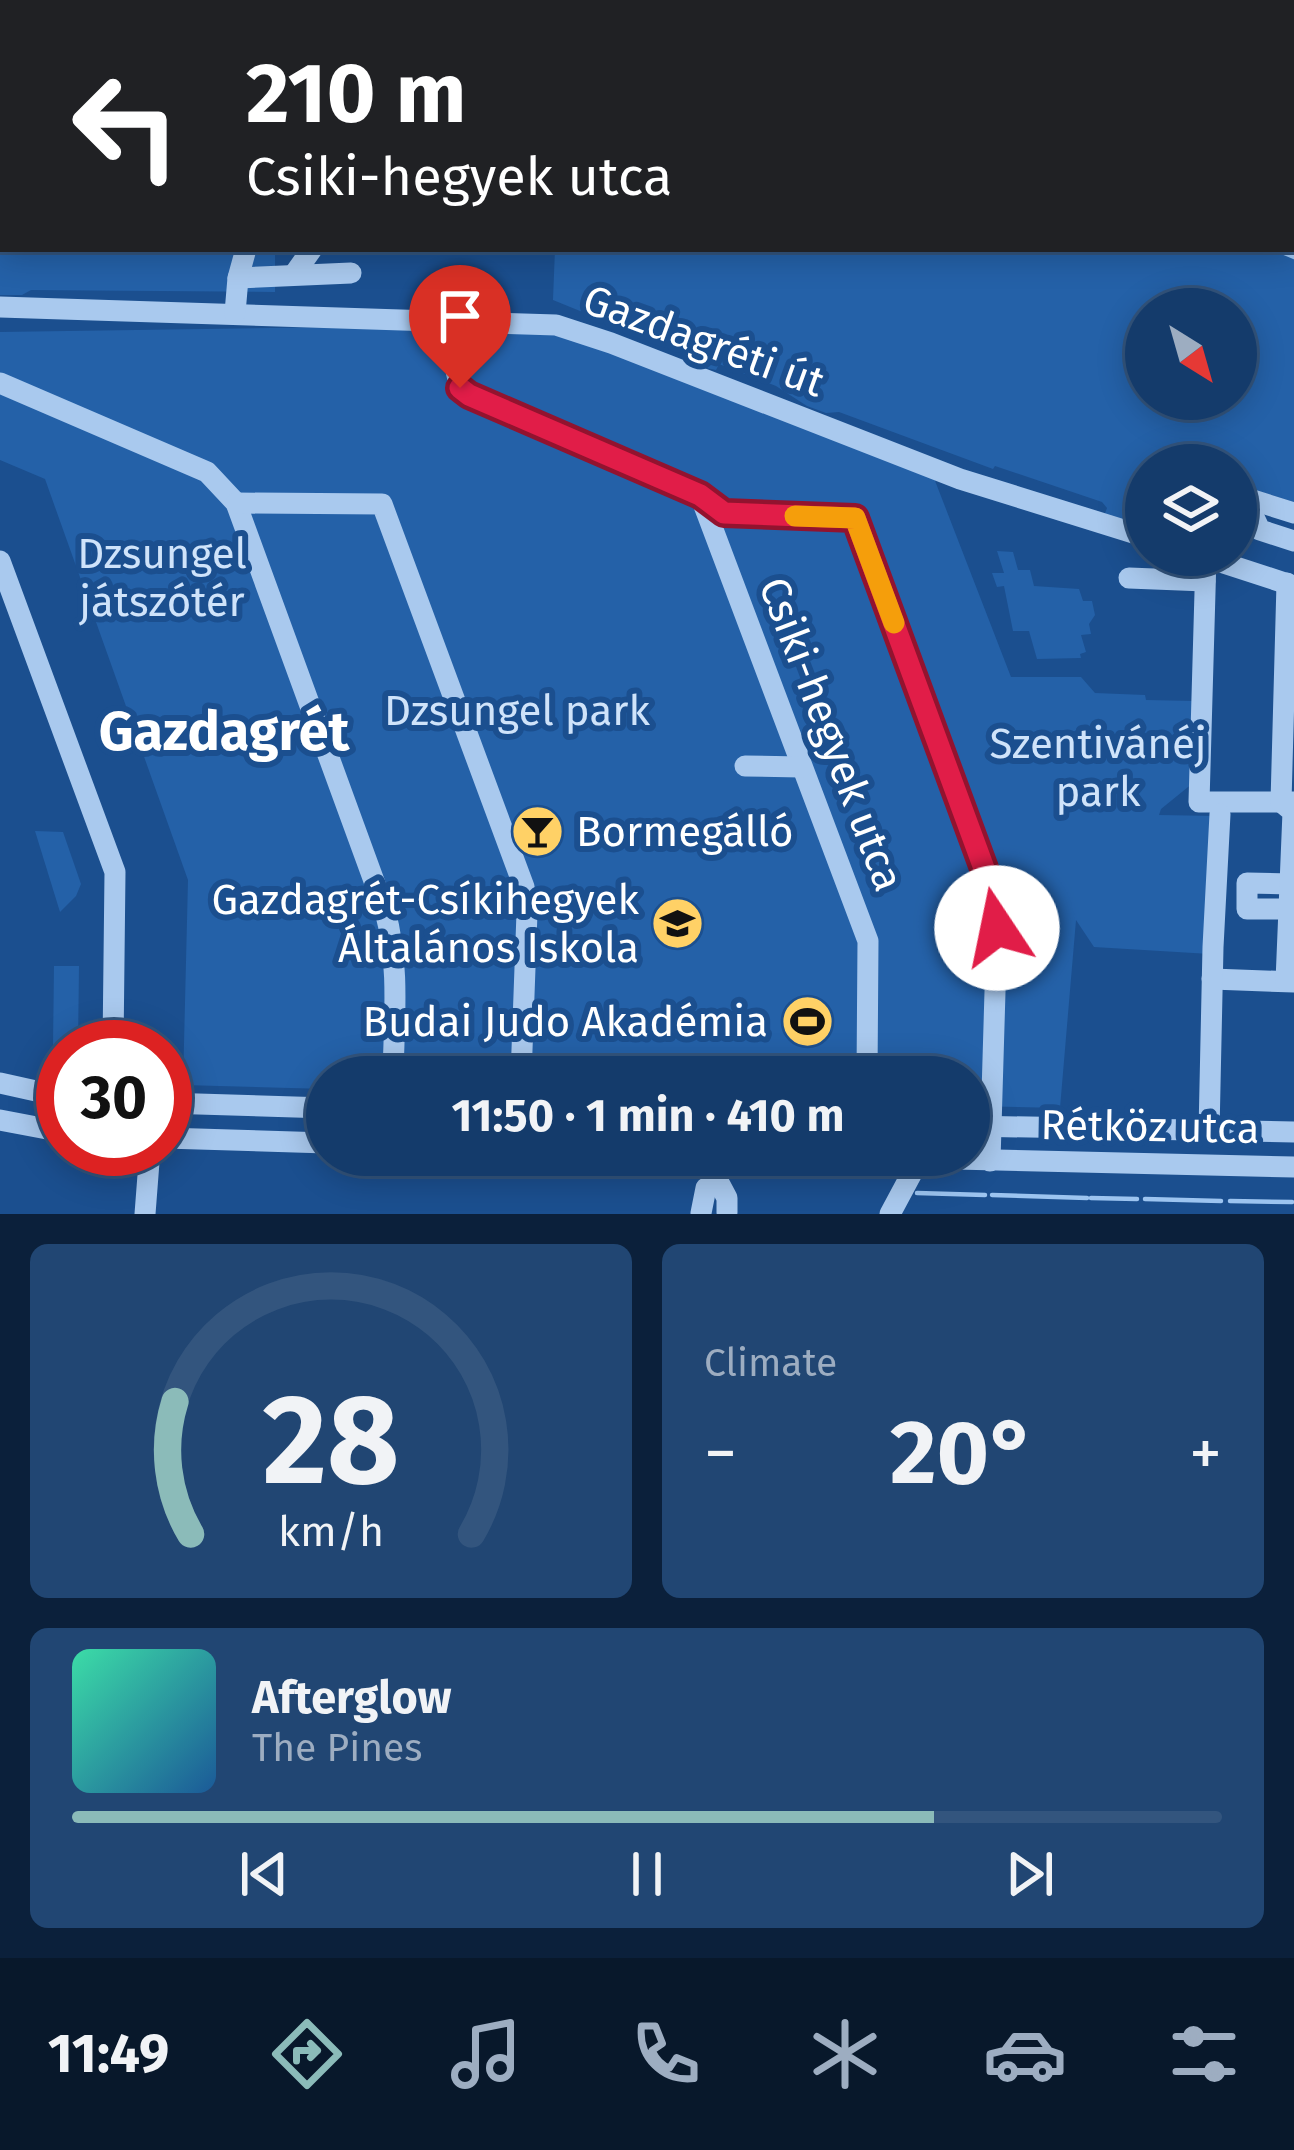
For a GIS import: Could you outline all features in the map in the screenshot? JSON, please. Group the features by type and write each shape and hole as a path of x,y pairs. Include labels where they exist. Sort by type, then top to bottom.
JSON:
{"street":[{"path":"235,313 245,252"},
{"path":"295,273 310,252"},
{"path":"238,278 351,273"},
{"name":"Gazdagréti út","path":"0,307 533,322 585,333 960,478 1125,530"},
{"name":"Csiki-hegyek utca","path":"458,320 456,377 464,392 700,495 724,513 855,518 992,890 997,928 986,1056"},
{"path":"0,383 207,472 236,502 386,911 396,978 394,1056"},
{"name":"Csiki-hegyek utca","path":"700,495 868,941 867,1056"},
{"path":"1257,501 1294,513"},
{"path":"236,502 382,504 524,887 522,1056"},
{"path":"1257,525 1260,530 1294,541"},
{"path":"0,561 115,872 113,1020"},
{"path":"1212,979 1290,981 1289,805 1280,763 1290,584 1257,574"},
{"path":"1204,576 1198,802 1289,805"},
{"path":"1130,578 1205,581"},
{"path":"745,766 801,767"},
{"path":"1209,1132 1220,814"},
{"path":"1288,909 1247,909 1247,884 1290,884"},
{"path":"0,1083 36,1091"},
{"path":"192,1104 306,1107"},
{"path":"0,1120 36,1127"},
{"name":"Rétköz utca","path":"990,1126 1294,1132"},
{"path":"192,1139 306,1142"},
{"name":"Rétköz utca","path":"990,1161 1294,1167"},
{"path":"145,1214 148,1176"},
{"path":"718,1176 727,1212"},
{"path":"890,1214 910,1176"},
{"path":"701,1213 706,1188 718,1181"}],"green space":[{"path":"0,252 275,252 275,292 31,290 0,295"},
{"path":"555,252 1292,252 1294,502 1257,491 1257,444 1125,444 1125,522 1104,516 1107,508 1102,502 993,469 839,412 826,413 776,386 719,364 716,370 686,364 688,355 553,300"},
{"name":"Dzsungel park","path":"538,324 932,473 1011,677 1081,677 1095,693 1195,701 1193,783 1159,815 1216,816 1210,954 1094,947 1076,920 1060,1108 990,1106 990,1056 306,1056 306,1088 192,1085 192,1020 185,1020 188,880 45,479 0,460 0,332"},
{"path":"997,551 1013,552 1018,570 1030,570 1034,586 1079,589 1083,601 1092,601 1095,615 1089,624 1091,634 1081,635 1086,652 1081,658 1037,659 1029,631 1013,631 1004,586 997,587 992,573 1004,573"},
{"path":"35,831 63,832 81,884 60,912"},
{"path":"54,966 79,966 78,1020 53,1020"}],"waterway":[{"path":"1282,252 1294,257"},
{"path":"917,1193 985,1195"},
{"path":"992,1195 1087,1198"},
{"path":"1091,1198 1137,1199"},
{"path":"1145,1199 1221,1201"},
{"path":"1230,1201 1292,1202"}],"slow traffic":[{"path":"795,516 855,518 894,623"}],"place":[{"name":"Bormegálló","path":"537,831"},
{"name":"Gazdagrét-Csíkihegyek Általános Iskola","path":"678,923"},
{"name":"Budai Judo Akadémia","path":"807,1021"}],"district":[{"name":"Gazdagrét","path":"224,731"}],"route":[{"path":"460,388 700,495 724,513 855,518 992,890 997,928"}],"park label":[{"name":"Dzsungel játszótér","path":"162,577"},
{"name":"Szentivánéj park","path":"1098,767"}]}
